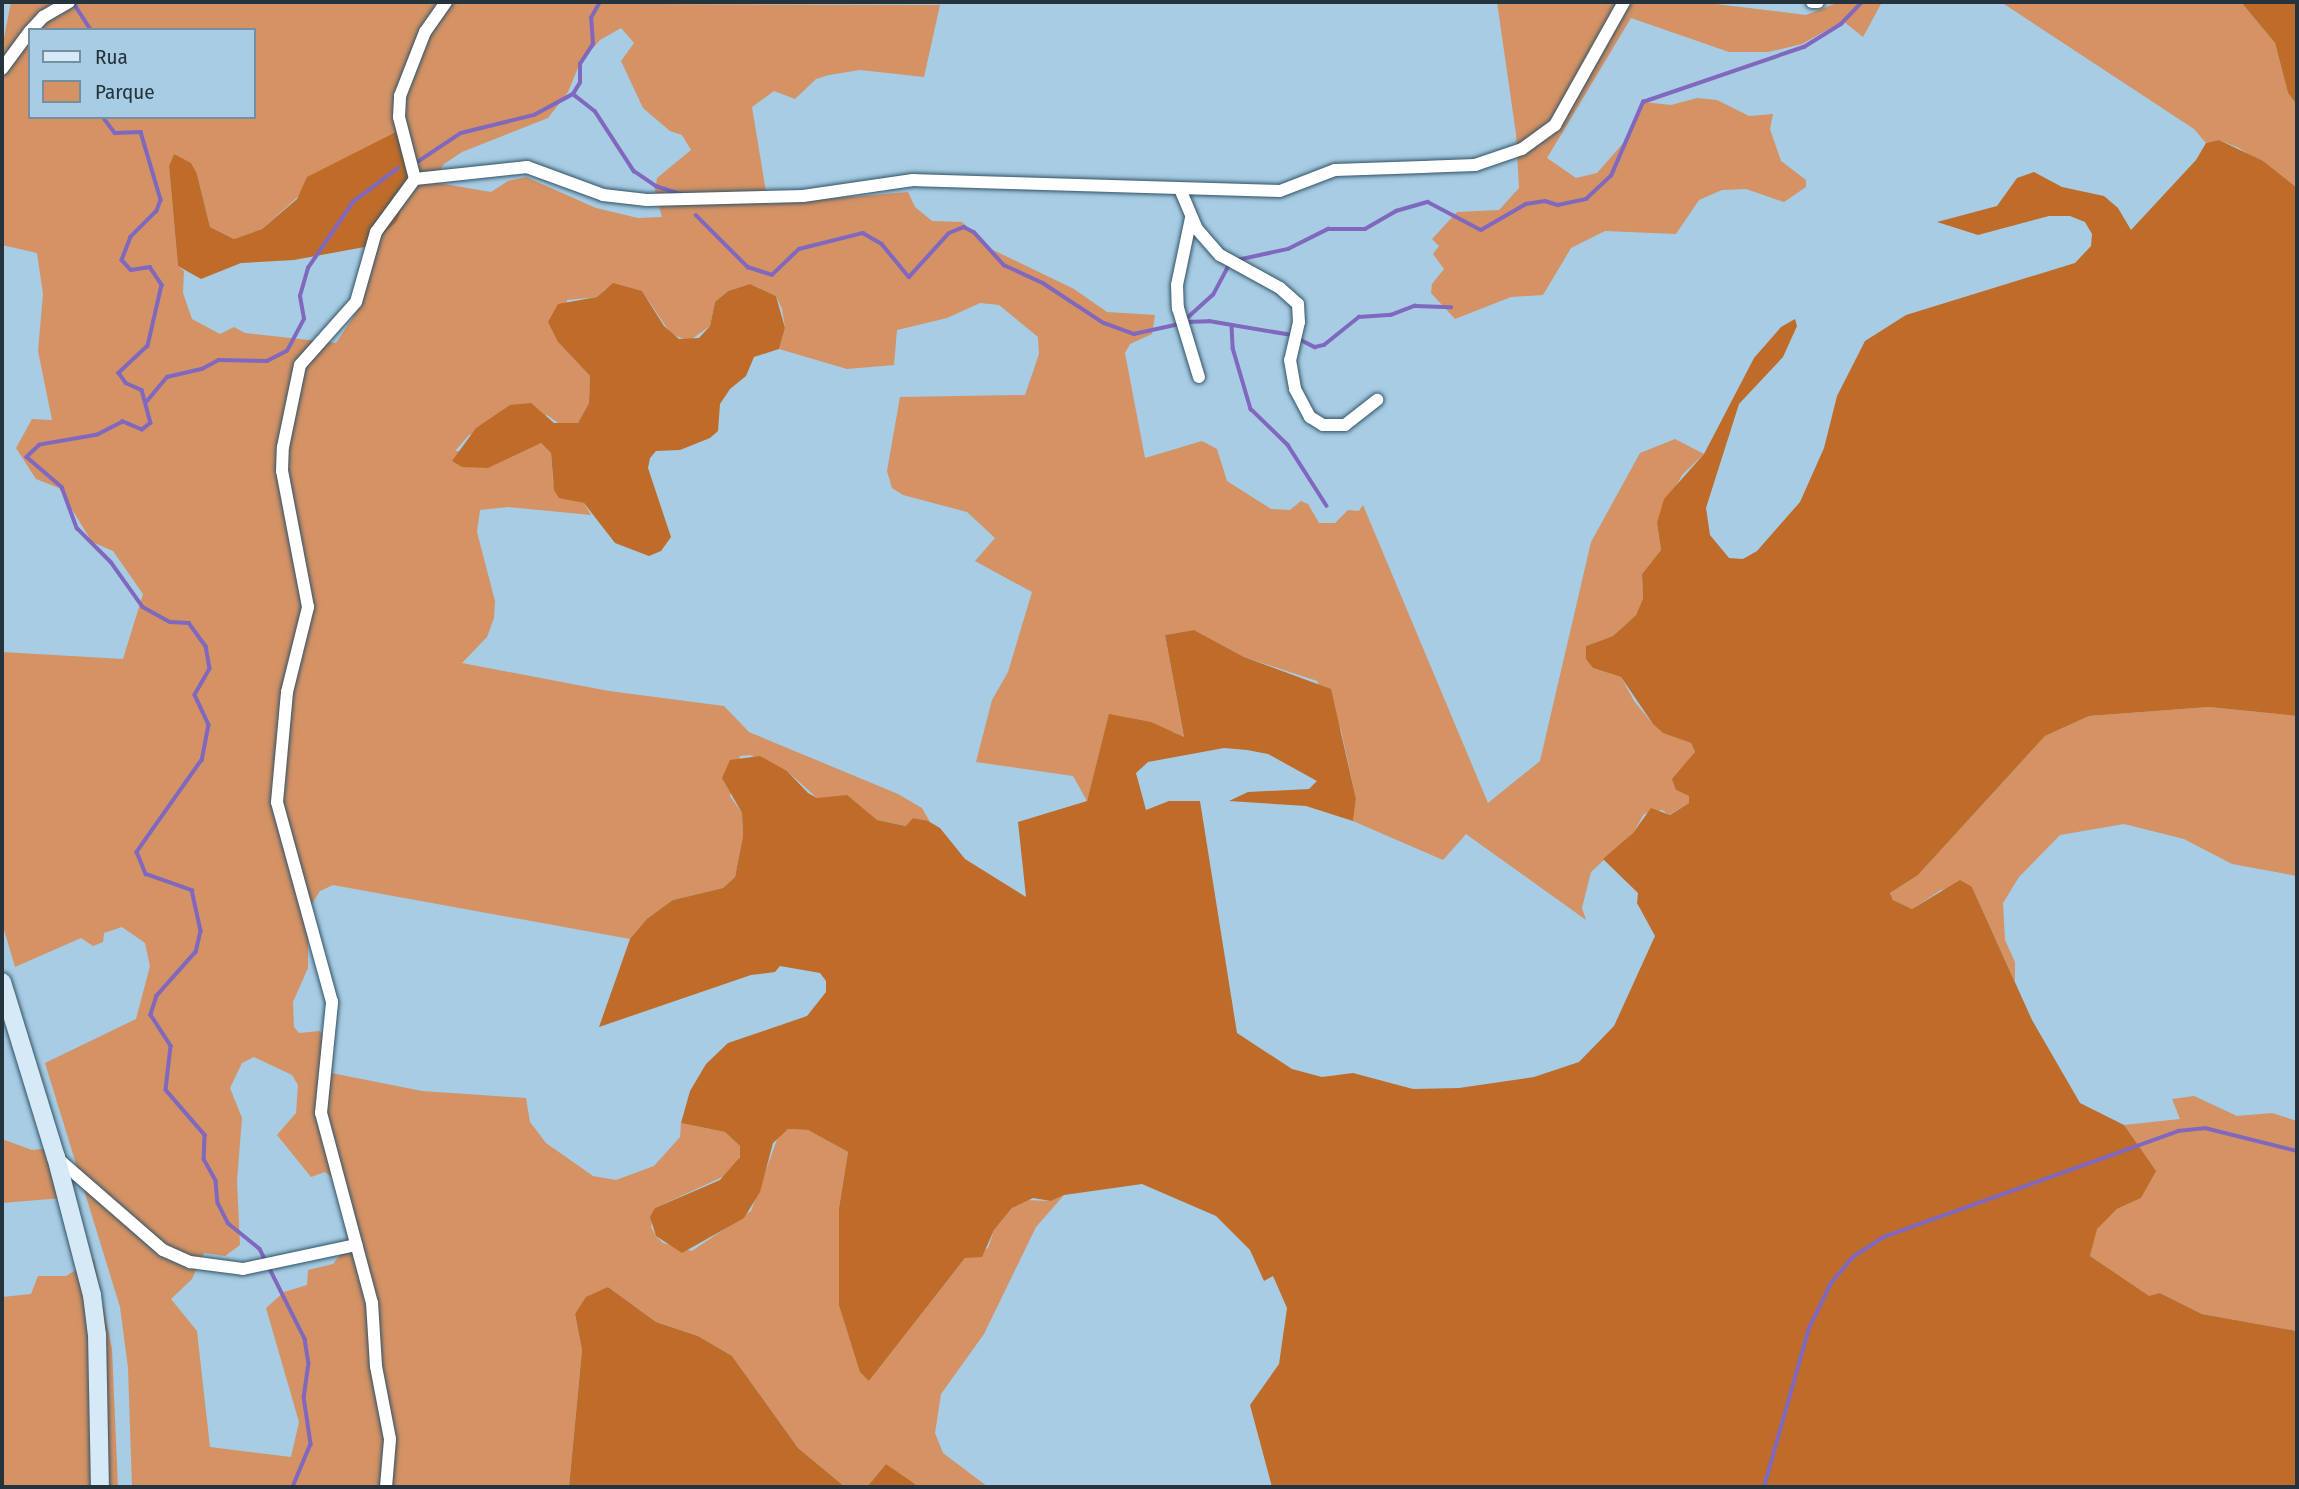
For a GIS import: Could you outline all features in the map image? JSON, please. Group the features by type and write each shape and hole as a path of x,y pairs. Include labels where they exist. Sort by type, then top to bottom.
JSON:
{"main road":[{"path":"2,982 56,1157 97,1334 100,1487"}],"street":[{"path":"32,28 43,17 69,2"},
{"path":"415,179 399,117 400,96 425,32 446,2"},
{"path":"386,1487 388,1424 376,1366 372,1303 321,1113 331,1002 277,802 287,692 308,607 282,471 283,447 300,365 356,302 376,232 415,179 527,167 603,195 647,200 803,196 913,180 1280,191 1335,170 1449,167 1504,158 1555,125 1625,2"},
{"path":"1812,2 1818,2"},
{"path":"2,69 28,33"},
{"path":"1180,189 1191,218 1220,255 1280,288 1298,304 1299,322 1290,360 1295,389 1310,417 1323,425 1345,425 1377,400"},
{"path":"1191,218 1177,285 1184,331 1199,377"},
{"path":"56,1157 177,1257 216,1267 268,1264 356,1245"}],"green space":[{"path":"11,2 940,5 924,77 860,70 829,75 816,79 795,99 774,91 752,107 768,204 908,192 915,207 932,221 962,222 989,248 1074,289 1107,312 1155,315 1152,334 1130,344 1125,353 1145,458 1202,441 1217,449 1227,481 1271,509 1290,510 1301,501 1308,504 1319,523 1335,523 1348,510 1359,511 1363,505 1488,803 1540,761 1591,542 1640,453 1675,439 1704,454 1682,475 1657,523 1661,550 1642,574 1643,600 1636,615 1613,636 1586,646 1593,668 1621,677 1634,701 1653,724 1664,733 1691,743 1695,752 1676,790 1689,796 1689,803 1669,815 1662,810 1644,814 1633,833 1591,872 1582,908 1586,920 1466,834 1443,860 1353,821 1356,799 1341,730 1317,681 1244,657 1194,630 1165,635 1184,738 1174,732 1101,747 1087,801 1073,776 976,762 992,700 1008,672 1032,592 975,561 995,538 967,512 903,495 892,488 887,471 900,397 1025,395 1039,354 1038,337 999,305 980,303 947,318 897,330 894,365 847,369 779,349 785,328 782,309 776,296 750,284 728,291 715,302 710,326 689,341 671,334 642,291 605,289 598,297 567,300 558,342 590,376 589,403 578,423 561,425 547,415 469,435 455,451 520,452 541,443 551,453 553,482 567,499 584,503 591,515 508,507 480,510 477,532 495,601 494,618 487,637 462,663 609,691 724,706 749,732 898,794 922,808 930,822 913,818 907,826 877,820 817,798 787,771 750,755 740,756 730,796 742,813 743,836 735,877 723,888 673,900 630,939 333,885 320,891 308,910 308,968 293,1002 294,1027 299,1033 319,1031 327,1037 326,1072 422,1091 526,1098 530,1122 546,1143 593,1176 616,1180 654,1166 680,1137 681,1123 725,1132 740,1146 740,1156 729,1174 655,1208 651,1227 656,1236 663,1243 692,1251 751,1211 779,1134 788,1129 808,1130 848,1152 839,1208 869,1381 965,1258 988,1248 994,1230 1012,1208 1025,1200 1051,1201 1064,1195 1036,1227 984,1334 941,1394 935,1433 943,1453 988,1487 918,1487 886,1464 867,1487 845,1487 798,1448 732,1356 698,1336 656,1322 608,1287 575,1314 582,1350 569,1487 132,1487 128,1368 120,1307 45,1063 136,1019 150,966 145,943 122,927 104,933 103,942 93,946 81,938 15,967 2,923 2,652 123,659 143,594 113,551 92,542 59,488 36,479 16,448 32,419 52,420 38,351 43,294 37,253 2,245 2,48","holes":["621,28 634,43 621,61 643,108 670,131 682,135 691,150 657,178 655,191 662,217 638,218 596,208 526,177 508,181 491,192 438,183 435,177 444,164 462,152 548,118 568,92 580,63 600,40","396,132 368,282 360,307 336,343 245,333 234,327 220,334 192,319 183,293 184,271 178,266 169,166 174,154 197,174 210,227 234,239 262,229 302,193","254,1057 292,1075 298,1085 296,1113 277,1135 311,1177 325,1172 333,1178 350,1242 333,1264 308,1270 307,1285 284,1292 266,1308 299,1422 291,1457 210,1447 197,1331 171,1299 192,1279 204,1253 225,1256 240,1245 237,1181 242,1118 230,1088 242,1063"]},
{"path":"1497,2 1699,2 1806,15 1839,2 1882,2 1863,37 1843,21 1802,44 1768,52 1729,52 1631,18 1547,158 1576,178 1597,173 1626,140 1643,102 1671,105 1697,98 1717,100 1749,116 1773,114 1770,129 1781,161 1806,180 1806,187 1784,202 1746,189 1722,190 1699,200 1676,234 1605,231 1571,248 1543,295 1511,297 1455,319 1431,293 1432,284 1444,269 1433,254 1439,246 1432,239 1457,212 1499,210 1519,188 1516,134"},
{"path":"2001,2 2241,2 2275,43 2288,93 2297,105 2297,188 2239,148 2219,140 2206,143 2194,129"},
{"path":"2209,707 2297,716 2297,876 2232,864 2184,839 2124,824 2060,835 2019,877 2003,903 2005,940 2015,962 2015,982 1972,887 1941,890 1912,909 1893,900 1890,893 1918,875 2045,736 2089,716"},
{"path":"2194,1096 2237,1116 2272,1113 2297,1121 2297,1331 2202,1314 2160,1293 2149,1297 2090,1256 2096,1229 2117,1209 2141,1198 2155,1171 2124,1125 2180,1119 2172,1099"},
{"path":"2,1139 32,1150 51,1148 75,1197 2,1203"},
{"path":"94,1259 112,1349 118,1487 2,1487 2,1297 31,1294 38,1276 66,1276"}],"shaded area":[{"path":"2241,2 2297,2 2297,105 2288,93 2275,43"},
{"path":"396,132 413,174 397,221 370,246 294,260 241,263 201,279 178,266 169,166 174,154 191,163 197,174 210,227 234,239 262,229 297,199 307,177"},
{"path":"2219,140 2263,161 2297,188 2297,716 2209,707 2089,716 2045,736 1918,875 1890,893 1893,900 1912,909 1960,880 1972,887 2032,1020 2080,1103 2124,1125 2156,1171 2141,1198 2117,1209 2097,1229 2090,1256 2149,1296 2160,1293 2202,1314 2297,1331 2297,1487 1272,1487 1250,1405 1279,1364 1287,1308 1273,1276 1264,1281 1250,1250 1216,1216 1142,1184 1064,1195 1051,1201 1033,1198 1012,1208 994,1230 982,1257 965,1258 869,1381 860,1372 839,1305 839,1208 848,1152 808,1130 788,1129 773,1143 760,1192 744,1218 682,1253 656,1236 650,1217 655,1208 720,1180 740,1157 740,1146 725,1132 681,1123 690,1091 706,1064 728,1043 807,1016 826,992 826,981 820,973 780,966 775,972 751,975 599,1027 630,939 647,919 673,900 723,888 735,877 743,836 742,813 722,778 730,760 760,756 787,771 808,793 817,798 847,795 877,820 906,826 913,818 928,821 940,828 965,859 1026,897 1018,822 1087,801 1109,714 1151,722 1184,737 1165,635 1194,630 1244,657 1331,689 1356,799 1353,821 1306,806 1229,801 1248,792 1309,789 1317,781 1268,754 1247,750 1224,748 1148,762 1136,773 1146,810 1169,801 1200,801 1237,1033 1292,1069 1322,1077 1353,1073 1413,1089 1459,1088 1534,1077 1579,1062 1614,1026 1655,936 1637,903 1638,893 1603,859 1633,833 1651,808 1670,815 1689,803 1689,796 1676,790 1672,779 1695,752 1691,743 1663,733 1653,724 1621,677 1593,668 1586,659 1586,646 1613,636 1636,615 1643,599 1642,574 1661,550 1657,523 1664,499 1704,454 1754,358 1781,327 1795,319 1797,326 1783,357 1739,404 1706,508 1710,535 1729,558 1743,559 1757,551 1800,502 1824,448 1837,396 1865,341 1906,315 2075,263 2091,246 2092,234 2085,222 2070,216 2049,216 1978,235 1937,222 1997,206 2017,178 2034,172 2062,187 2104,196 2118,208 2131,230 2196,160 2206,143"},
{"path":"613,283 642,291 664,326 679,339 699,338 710,326 715,302 728,291 750,284 776,296 785,328 779,349 754,357 746,376 730,389 720,404 718,431 710,438 680,450 656,451 650,458 648,468 671,537 661,551 649,556 615,543 584,503 559,498 554,490 551,453 541,443 488,468 462,467 452,461 476,428 510,405 531,403 554,423 578,423 589,403 590,376 558,342 548,322 558,304 597,297"},
{"path":"608,1287 656,1322 698,1336 732,1356 798,1448 845,1487 569,1487 582,1350 575,1314 586,1297"},
{"path":"886,1464 912,1482 918,1487 867,1487"}],"waterway":[{"path":"73,2 90,28"},
{"path":"419,161 461,133 534,115 573,94 580,83 580,64 593,44 591,18 600,2"},
{"path":"1237,260 1288,249 1328,229 1365,229 1396,211 1428,202 1481,230 1526,204 1545,201 1558,205 1586,199 1611,176 1643,102 1804,47 1841,24 1862,2"},
{"path":"573,94 595,111 634,171 656,186 683,195"},
{"path":"104,119 115,133 141,132 161,200 157,211 131,237 122,260 131,270 150,267 162,285 148,346 119,373 126,383 142,390 151,423 142,430 123,422 98,435 40,445 27,457 62,487 77,528 111,562 143,607 170,622 189,623 206,646 210,669 195,695 209,725 202,760 137,852 146,874 192,890 201,931 196,952 157,996 151,1015 171,1046 166,1090 205,1135 204,1159 216,1181 218,1203 228,1223 260,1249 305,1339 309,1363 304,1397 311,1444 293,1487"},
{"path":"147,401 167,377 202,369 219,360 267,361 287,351 304,319 300,296 308,268 353,202 398,168"},
{"path":"696,215 748,267 772,275 799,249 863,233 882,244 909,277 949,233 964,227 974,232 1004,265 1043,283 1104,323 1134,334 1179,324"},
{"path":"1186,319 1213,295 1230,263"},
{"path":"1299,339 1315,347 1324,345 1359,317 1391,315 1415,306 1451,307"},
{"path":"1186,322 1209,321 1292,335"},
{"path":"1232,326 1233,348 1251,409 1288,445 1327,506"},
{"path":"1764,1487 1809,1328 1831,1283 1853,1257 1884,1237 2178,1131 2205,1128 2297,1151"}]}
